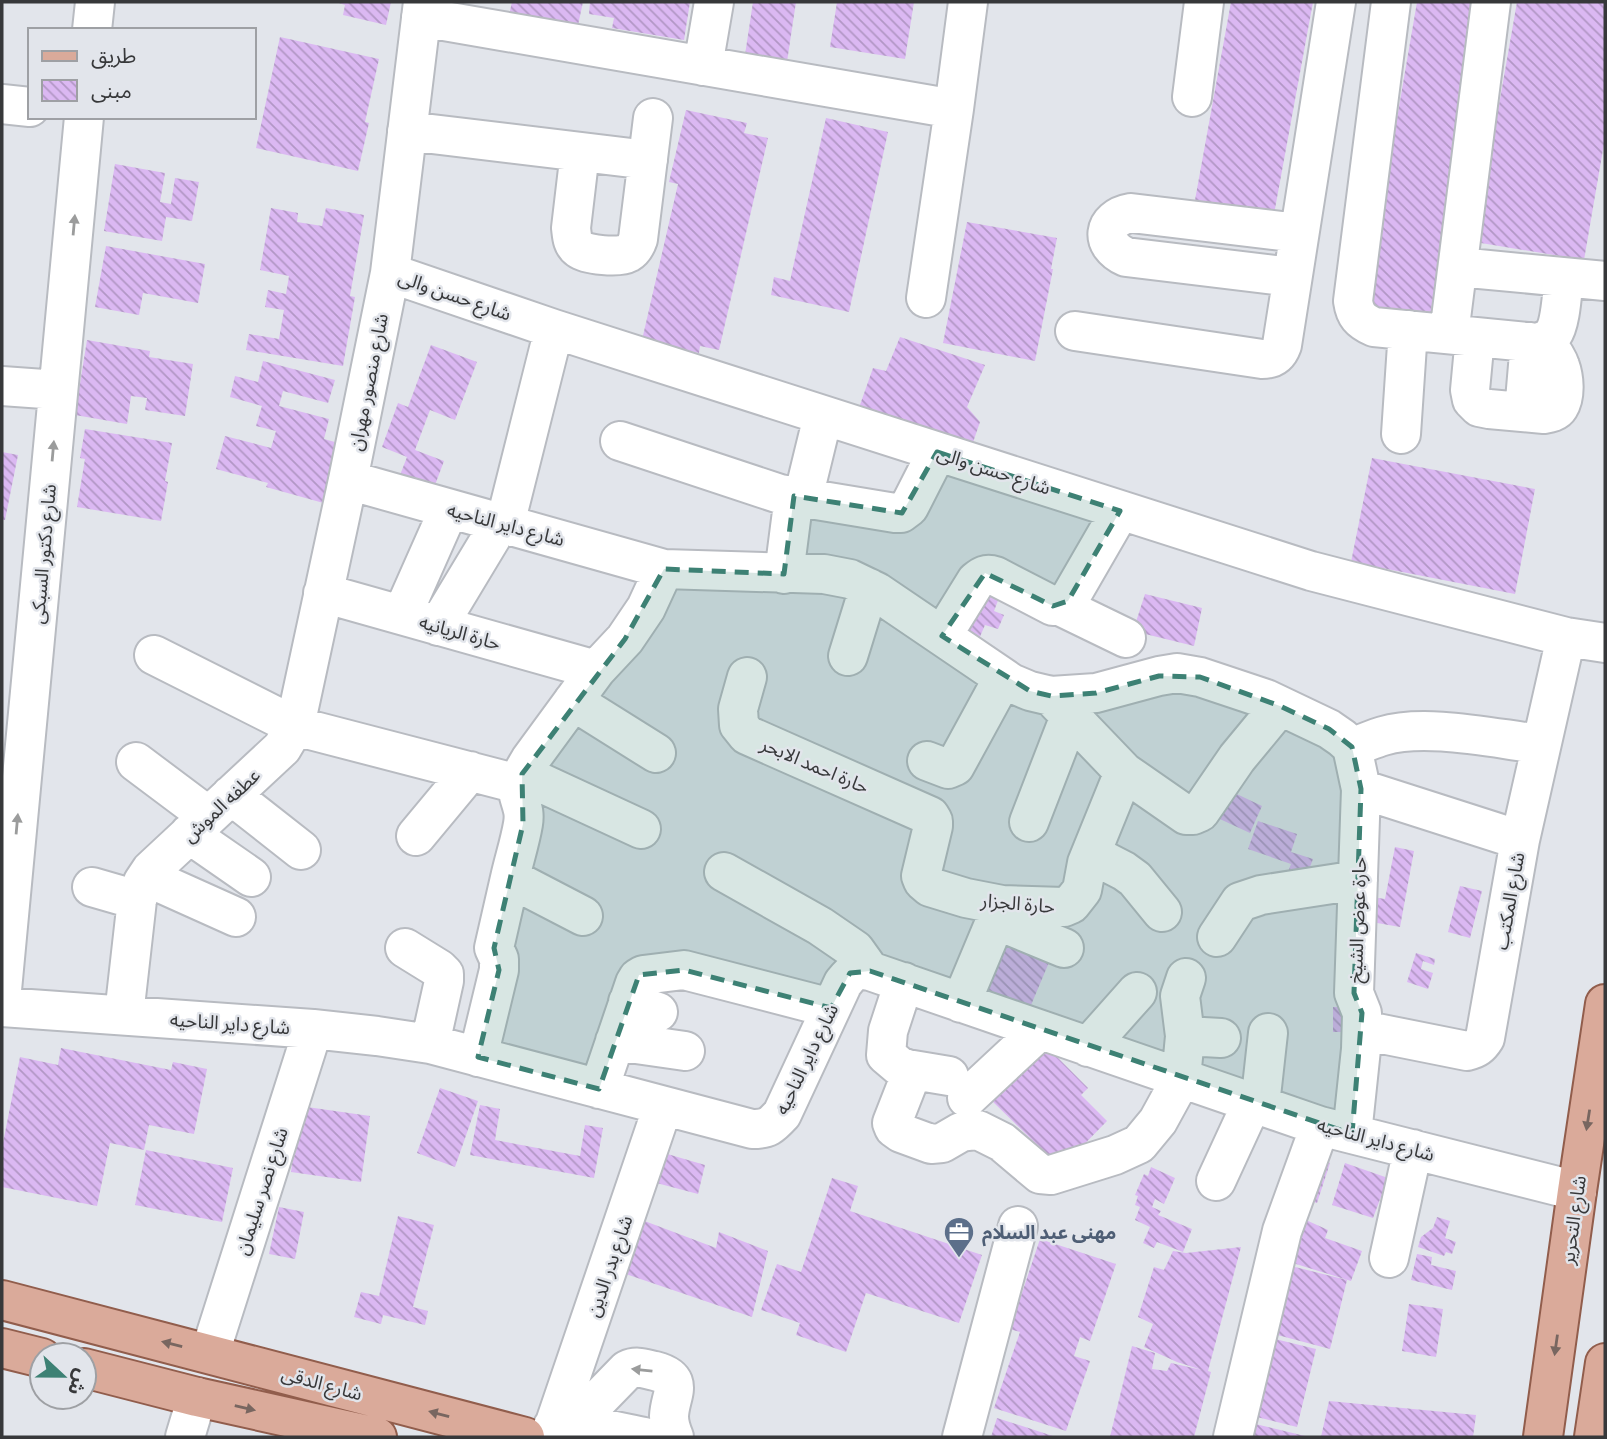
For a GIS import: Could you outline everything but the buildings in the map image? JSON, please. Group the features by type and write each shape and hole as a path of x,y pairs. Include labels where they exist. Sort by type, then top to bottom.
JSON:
{"main road":[{"name":"شارع التحرير","path":"1543,1437 1605,1004"},
{"name":"شارع الدقى","path":"2,1300 210,1353 538,1430"},
{"path":"2,1348 28,1354"},
{"path":"1594,1437 1605,1363"},
{"name":"شارع الدقى","path":"98,1372 197,1397 377,1437"}],"street":[{"path":"92,28 95,2"},
{"path":"703,66 714,2"},
{"path":"926,298 968,2"},
{"path":"1192,97 1204,2"},
{"path":"1075,331 1271,359 1278,354 1282,345 1336,2"},
{"path":"1391,2 1353,301 1355,313 1363,322 1374,327 1462,336 1537,342 1554,353 1564,381 1559,407 1544,414 1479,407 1472,400 1462,336 1458,267 1491,2"},
{"path":"422,9 703,66 954,108"},
{"name":"شارع منصور مهران","path":"323,593 390,273 422,9"},
{"path":"2,104 28,107"},
{"path":"580,152 572,239 578,248 588,253 619,257 627,254 638,239 653,118"},
{"name":"شارع دكتور السبكى","path":"3,971 17,671 58,390 84,119"},
{"path":"407,131 648,160"},
{"path":"1292,277 1126,257 1116,253 1109,243 1108,232 1112,222 1121,215 1131,213 1299,233"},
{"path":"1458,267 1605,281"},
{"name":"شارع حسن والى","path":"390,273 554,329 1311,571 1566,637 1605,643"},
{"path":"1537,342 1554,333 1564,277"},
{"path":"439,626 503,523 554,329"},
{"path":"1401,433 1408,331"},
{"path":"2,386 58,390"},
{"path":"784,573 799,497 823,416"},
{"path":"620,441 780,494 895,513 901,513 909,507 937,452"},
{"name":"شارع داير الناحيه","path":"348,480 664,569 824,574 850,579 877,592 1011,684 1060,706 1096,693 1177,673 1199,677 1266,699 1329,729 1352,747"},
{"path":"402,615 449,509"},
{"path":"1060,606 1068,601 1120,510"},
{"path":"478,1057 499,970 499,959 494,948 523,824 524,808 519,796 520,779 596,670 625,639 646,608 664,569"},
{"path":"942,636 976,581 989,574 1046,603 1060,606 1126,638"},
{"path":"848,656 869,588"},
{"name":"حارة الريانيه","path":"323,593 596,670"},
{"name":"عطفه الموش","path":"142,888 151,870 282,748 295,726 323,593"},
{"name":"شارع المكتب","path":"1362,1030 1467,1051 1481,1045 1485,1038 1520,840 1566,637"},
{"path":"154,655 295,726 470,771 520,779 641,829"},
{"name":"حارة احمد الابحر","path":"747,677 738,709 739,725 747,735 925,813 933,821 933,826"},
{"path":"927,761 947,769 955,766 1003,678"},
{"path":"573,701 656,753"},
{"path":"1060,706 1124,772 1186,815 1200,811 1237,758 1280,706"},
{"path":"1030,822 1060,706"},
{"path":"1520,840 1361,789 1352,747 1385,735 1437,731 1541,744"},
{"path":"136,762 209,815 302,850"},
{"path":"416,836 470,771"},
{"name":"حارة الجزار","path":"933,826 921,876 930,887 966,898 999,913 1064,907 1071,904 1082,890 1084,872 1124,772"},
{"name":"حارة عوض الشيخ","path":"1233,1437 1282,1231 1336,1130 1361,1049 1362,1013 1354,993 1361,789"},
{"path":"209,815 251,877"},
{"path":"1091,854 1135,879 1163,912"},
{"path":"724,872 820,926 855,950 887,977 886,1055 900,1066 958,1087 1040,1030"},
{"path":"510,878 583,916"},
{"path":"1217,937 1240,902 1261,895 1358,880"},
{"path":"92,887 142,888 236,917"},
{"path":"124,1015 142,888"},
{"path":"961,1003 999,913 1064,948"},
{"path":"405,948 444,974 430,1044"},
{"name":"شارع داير الناحيه","path":"2,1007 377,1035 430,1044 752,1129 771,1126 782,1114 843,983 850,973 860,969 1336,1130 1577,1191"},
{"path":"599,1089 615,1041 641,999 638,978 643,975 684,970 831,1008"},
{"path":"907,1069 910,1077 892,1123 901,1133 930,1144 942,1143 961,1132 978,1130 1002,1142 1040,1174 1051,1175 1115,1155 1139,1144 1158,1121 1203,1037 1180,996 1186,978"},
{"path":"1088,1047 1137,992"},
{"name":"شارع نصر سليمان","path":"210,1353 313,1029"},
{"path":"1216,1181 1256,1104 1268,1033"},
{"path":"615,1041 685,1051"},
{"name":"شارع بدر الدين","path":"538,1430 663,1106"},
{"path":"1389,1258 1413,1149"},
{"path":"962,1437 1018,1226"},
{"path":"538,1430 591,1407 627,1370 640,1367 663,1373 670,1377 674,1384 669,1425 674,1437"},
{"path":"185,1437 197,1397"},
{"name":"شارع الدقى","path":"538,1430 594,1427 644,1437"}],"highlighted area":[{"path":"937,452 1120,511 1068,601 1053,606 985,573 942,636 1030,691 1051,696 1096,693 1159,676 1200,677 1280,706 1329,729 1352,747 1361,789 1354,993 1362,1013 1352,1134 870,971 850,973 831,1008 684,970 639,975 599,1089 478,1057 499,970 494,948 523,824 522,774 625,639 664,569 784,574 794,496 902,513"}],"place":[{"name":"مهنى عبد السلام","path":"959,1259"}]}
